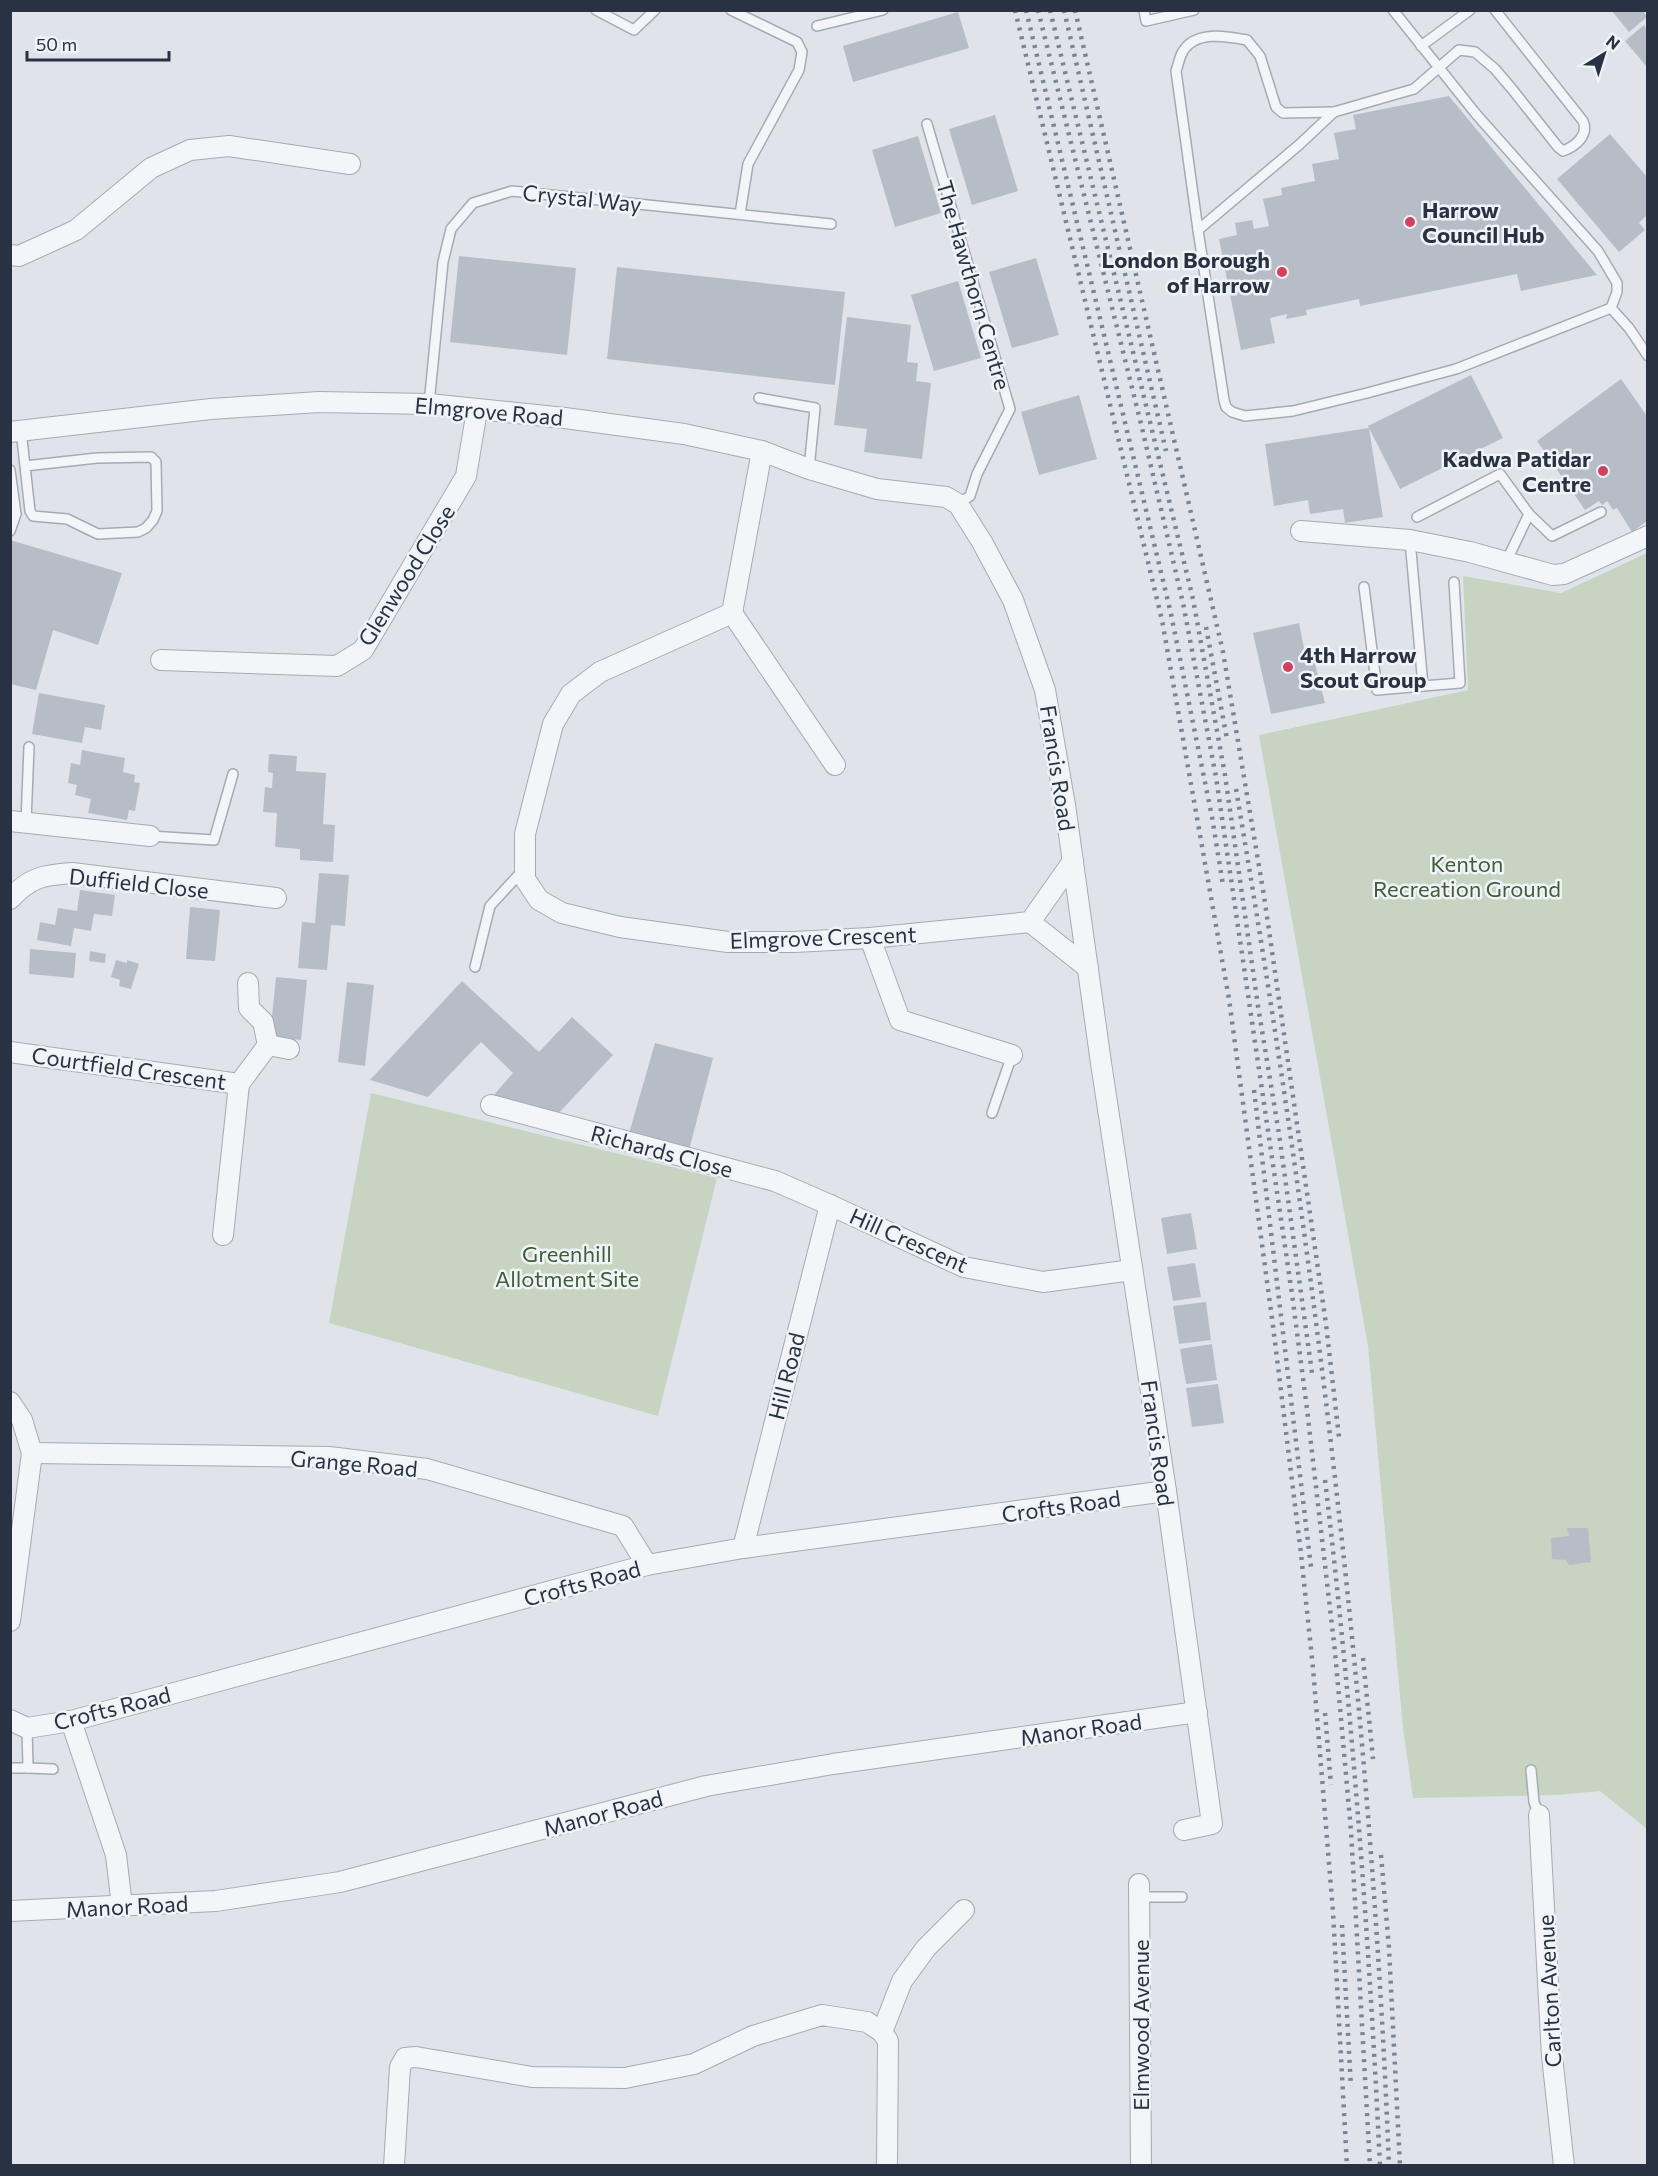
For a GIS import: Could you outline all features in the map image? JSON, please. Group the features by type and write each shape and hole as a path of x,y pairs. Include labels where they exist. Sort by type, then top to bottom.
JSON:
{"street":[{"path":"10,255 19,256 76,230 151,168 190,150 229,146 350,164"},
{"name":"Elmgrove Road","path":"16,431 211,409 319,402 429,404 565,417 684,434 762,451 810,469 877,489 946,497 958,504"},
{"name":"Glenwood Close","path":"161,660 337,666 363,650 466,476 477,410"},
{"path":"762,451 732,613 835,765"},
{"name":"Francis Road","path":"958,504 982,542 1013,600 1045,690 1166,1491 1212,1824 1184,1830"},
{"path":"1301,531 1410,540 1470,552 1553,575 1564,574 1647,536"},
{"name":"Elmgrove Crescent","path":"732,613 600,672 571,694 553,724 525,834 525,879 539,900 562,913 620,927 728,942 794,942 870,938 1030,922"},
{"path":"18,821 150,836"},
{"path":"1072,861 1030,922 1088,968"},
{"name":"Duffield Close","path":"10,899 19,889 41,876 72,873 276,898"},
{"path":"870,938 900,1020 1012,1054"},
{"path":"239,1084 268,1045 263,1022 249,1008 248,983"},
{"path":"268,1045 289,1049"},
{"name":"Courtfield Crescent","path":"10,1052 239,1084 223,1235"},
{"name":"Richards Close","path":"491,1105 775,1181 830,1205"},
{"name":"Hill Crescent","path":"830,1205 964,1267 1043,1282 1132,1270"},
{"name":"Hill Road","path":"743,1548 830,1205"},
{"path":"10,1402 22,1420 32,1453 11,1611"},
{"name":"Grange Road","path":"32,1453 329,1457 427,1469 623,1526 648,1565"},
{"name":"Crofts Road","path":"19,1724 71,1721 648,1565 743,1548 1166,1491"},
{"name":"Manor Road","path":"10,1911 216,1901 340,1882 706,1786 833,1764 1197,1712"},
{"path":"71,1721 116,1855 122,1906"},
{"name":"Carlton Avenue","path":"1539,1815 1552,2056 1564,2166"},
{"name":"Elmwood Avenue","path":"1139,1891 1141,2166"},
{"path":"882,2032 902,1981 926,1948 964,1910"},
{"path":"394,2166 400,2067 405,2058 416,2057 532,2077 625,2078 693,2064 753,2036 822,2016 867,2022 882,2032 888,2041 887,2166"}],"lane":[{"path":"596,10 634,30 655,10"},
{"path":"731,10 797,42 802,52 800,70 748,164 740,214"},
{"path":"1144,10 1146,21 1194,10"},
{"path":"1393,10 1421,46 1439,67 1476,114 1598,251 1617,283 1617,292 1611,308 1456,369 1293,411 1245,416 1232,412 1226,407 1224,400 1198,230 1176,71 1182,52 1197,40 1219,35 1247,40 1260,56 1276,107 1283,113 1334,112 1414,89 1420,86 1439,67 1459,50 1475,52 1495,69 1558,147 1563,151 1571,148 1583,136 1586,127 1583,121 1495,10"},
{"path":"1421,46 1470,10"},
{"path":"817,26 877,11"},
{"path":"1198,230 1300,144 1334,112"},
{"name":"The Hawthorn Centre","path":"927,124 1010,409 977,474 970,496 958,504"},
{"name":"Crystal Way","path":"429,404 443,262 451,229 472,203 513,191 831,224"},
{"path":"1611,308 1629,328 1647,356"},
{"path":"759,398 814,408 810,469"},
{"path":"16,431 25,466 30,511 33,516 67,519 99,534 138,532 146,528 157,511 156,462 151,457 97,458 25,466"},
{"path":"10,470 16,514 10,531"},
{"path":"1417,517 1500,474 1529,514 1551,536 1601,512"},
{"path":"1506,562 1529,514"},
{"path":"1410,540 1423,686"},
{"path":"1364,587 1377,690 1460,683 1454,582"},
{"path":"18,821 29,747"},
{"path":"150,836 214,840 233,774"},
{"path":"475,967 490,906 525,868"},
{"path":"992,1113 1012,1054"},
{"path":"19,1724 28,1768"},
{"path":"10,1768 53,1769"},
{"path":"1531,1770 1534,1802 1539,1815"},
{"path":"1139,1891 1182,1897"}],"green space":[{"name":"Kenton Recreation Ground","path":"1647,553 1647,1829 1600,1791 1556,1795 1413,1798 1403,1728 1368,1346 1259,735 1468,690 1463,576 1561,593"},
{"name":"Greenhill Allotment Site","path":"371,1093 717,1178 658,1416 329,1323"}],"building":[{"path":"1611,10 1642,10 1647,17 1629,32"},
{"path":"958,12 969,48 853,82 843,46"},
{"path":"1644,25 1647,30 1647,67 1625,41"},
{"name":"Harrow Council Hub","path":"1449,96 1597,275 1521,291 1517,274 1360,306 1359,299 1306,310 1307,315 1286,319 1287,314 1270,318 1275,343 1241,350 1219,239 1237,235 1235,223 1252,220 1254,229 1269,226 1263,199 1282,195 1281,188 1315,181 1312,164 1339,159 1334,133 1356,129 1353,115"},
{"path":"995,115 1018,191 972,205 949,129"},
{"path":"1610,134 1647,177 1647,215 1639,223 1645,230 1619,252 1557,179"},
{"path":"918,136 941,213 895,227 872,150"},
{"path":"459,256 576,268 567,355 450,342"},
{"path":"1036,258 1059,335 1012,348 989,272"},
{"path":"617,267 845,292 835,385 607,359"},
{"path":"958,281 981,358 934,371 911,295"},
{"path":"847,317 911,325 907,362 918,363 916,381 931,383 922,459 864,452 867,429 834,425"},
{"path":"1471,375 1503,438 1400,489 1368,426"},
{"name":"Kadwa Patidar Centre","path":"1621,379 1647,416 1647,521 1632,532 1617,508 1613,510 1607,501 1602,505 1599,501 1585,510 1537,441"},
{"path":"1079,395 1097,459 1039,475 1021,412"},
{"path":"1369,428 1383,517 1345,523 1343,509 1310,514 1308,500 1274,506 1265,444"},
{"path":"10,540 122,573 98,645 53,630 36,690 10,684"},
{"name":"4th Harrow Scout Group","path":"1299,623 1306,658 1313,656 1325,703 1271,714 1253,633"},
{"path":"39,693 105,705 101,730 85,727 82,743 32,734"},
{"path":"82,750 125,758 123,772 135,775 134,782 140,783 135,811 129,810 127,820 88,813 91,799 75,795 77,785 68,783 71,763 80,765"},
{"path":"269,754 297,756 296,771 326,773 323,824 335,825 333,862 300,860 300,849 275,847 277,813 263,812 265,787 272,788 273,773 268,772"},
{"path":"319,873 349,875 345,926 331,925 327,970 298,968 302,922 315,923"},
{"path":"80,890 115,895 112,916 94,914 91,931 74,928 71,946 37,940 40,922 55,925 58,908 77,911"},
{"path":"190,907 220,910 215,961 186,959"},
{"path":"30,949 76,953 74,978 29,974"},
{"path":"90,951 106,954 105,963 89,961"},
{"path":"116,960 127,963 127,960 139,964 131,989 119,986 120,980 111,977"},
{"path":"276,977 307,980 301,1040 270,1037"},
{"path":"462,981 539,1052 572,1017 613,1055 556,1116 492,1097 513,1073 481,1042 428,1097 370,1080"},
{"path":"347,982 374,985 365,1066 338,1062"},
{"path":"655,1043 713,1058 688,1154 628,1137"},
{"path":"1191,1213 1197,1249 1167,1254 1161,1218"},
{"path":"1195,1263 1201,1297 1173,1301 1167,1267"},
{"path":"1206,1302 1211,1340 1179,1344 1173,1306"},
{"path":"1212,1344 1217,1380 1186,1384 1180,1349"},
{"path":"1218,1384 1224,1423 1192,1427 1186,1388"},
{"path":"1567,1528 1588,1528 1591,1562 1569,1565 1566,1560 1552,1559 1551,1538 1569,1536"}],"railway":[{"path":"1015,10 1162,620 1229,999 1273,1326 1313,1668 1333,1912 1347,2166"},
{"path":"1026,10 1171,614 1212,817 1223,885"},
{"path":"1038,10 1183,603 1216,777 1292,1294 1335,1652 1351,1831 1370,2166"},
{"path":"1050,10 1193,599 1225,775 1312,1373"},
{"path":"1064,10 1166,451"},
{"path":"1075,10 1223,652 1264,896 1326,1324 1339,1437"},
{"path":"1206,627 1227,739"},
{"path":"1236,789 1290,1131 1335,1475 1368,1820 1389,2166"},
{"path":"1254,1090 1311,1567"},
{"path":"1325,1480 1358,1822 1371,1994 1380,2166"},
{"path":"1363,1658 1373,1759"},
{"path":"1325,1713 1331,1785"},
{"path":"1381,1855 1389,1948 1400,2166"},
{"path":"1342,1925 1351,2087"}],"place":[{"name":"Harrow Council Hub","path":"1410,222"},
{"name":"London Borough of Harrow","path":"1282,272"},
{"name":"Kadwa Patidar Centre","path":"1603,471"},
{"name":"4th Harrow Scout Group","path":"1288,667"}]}
